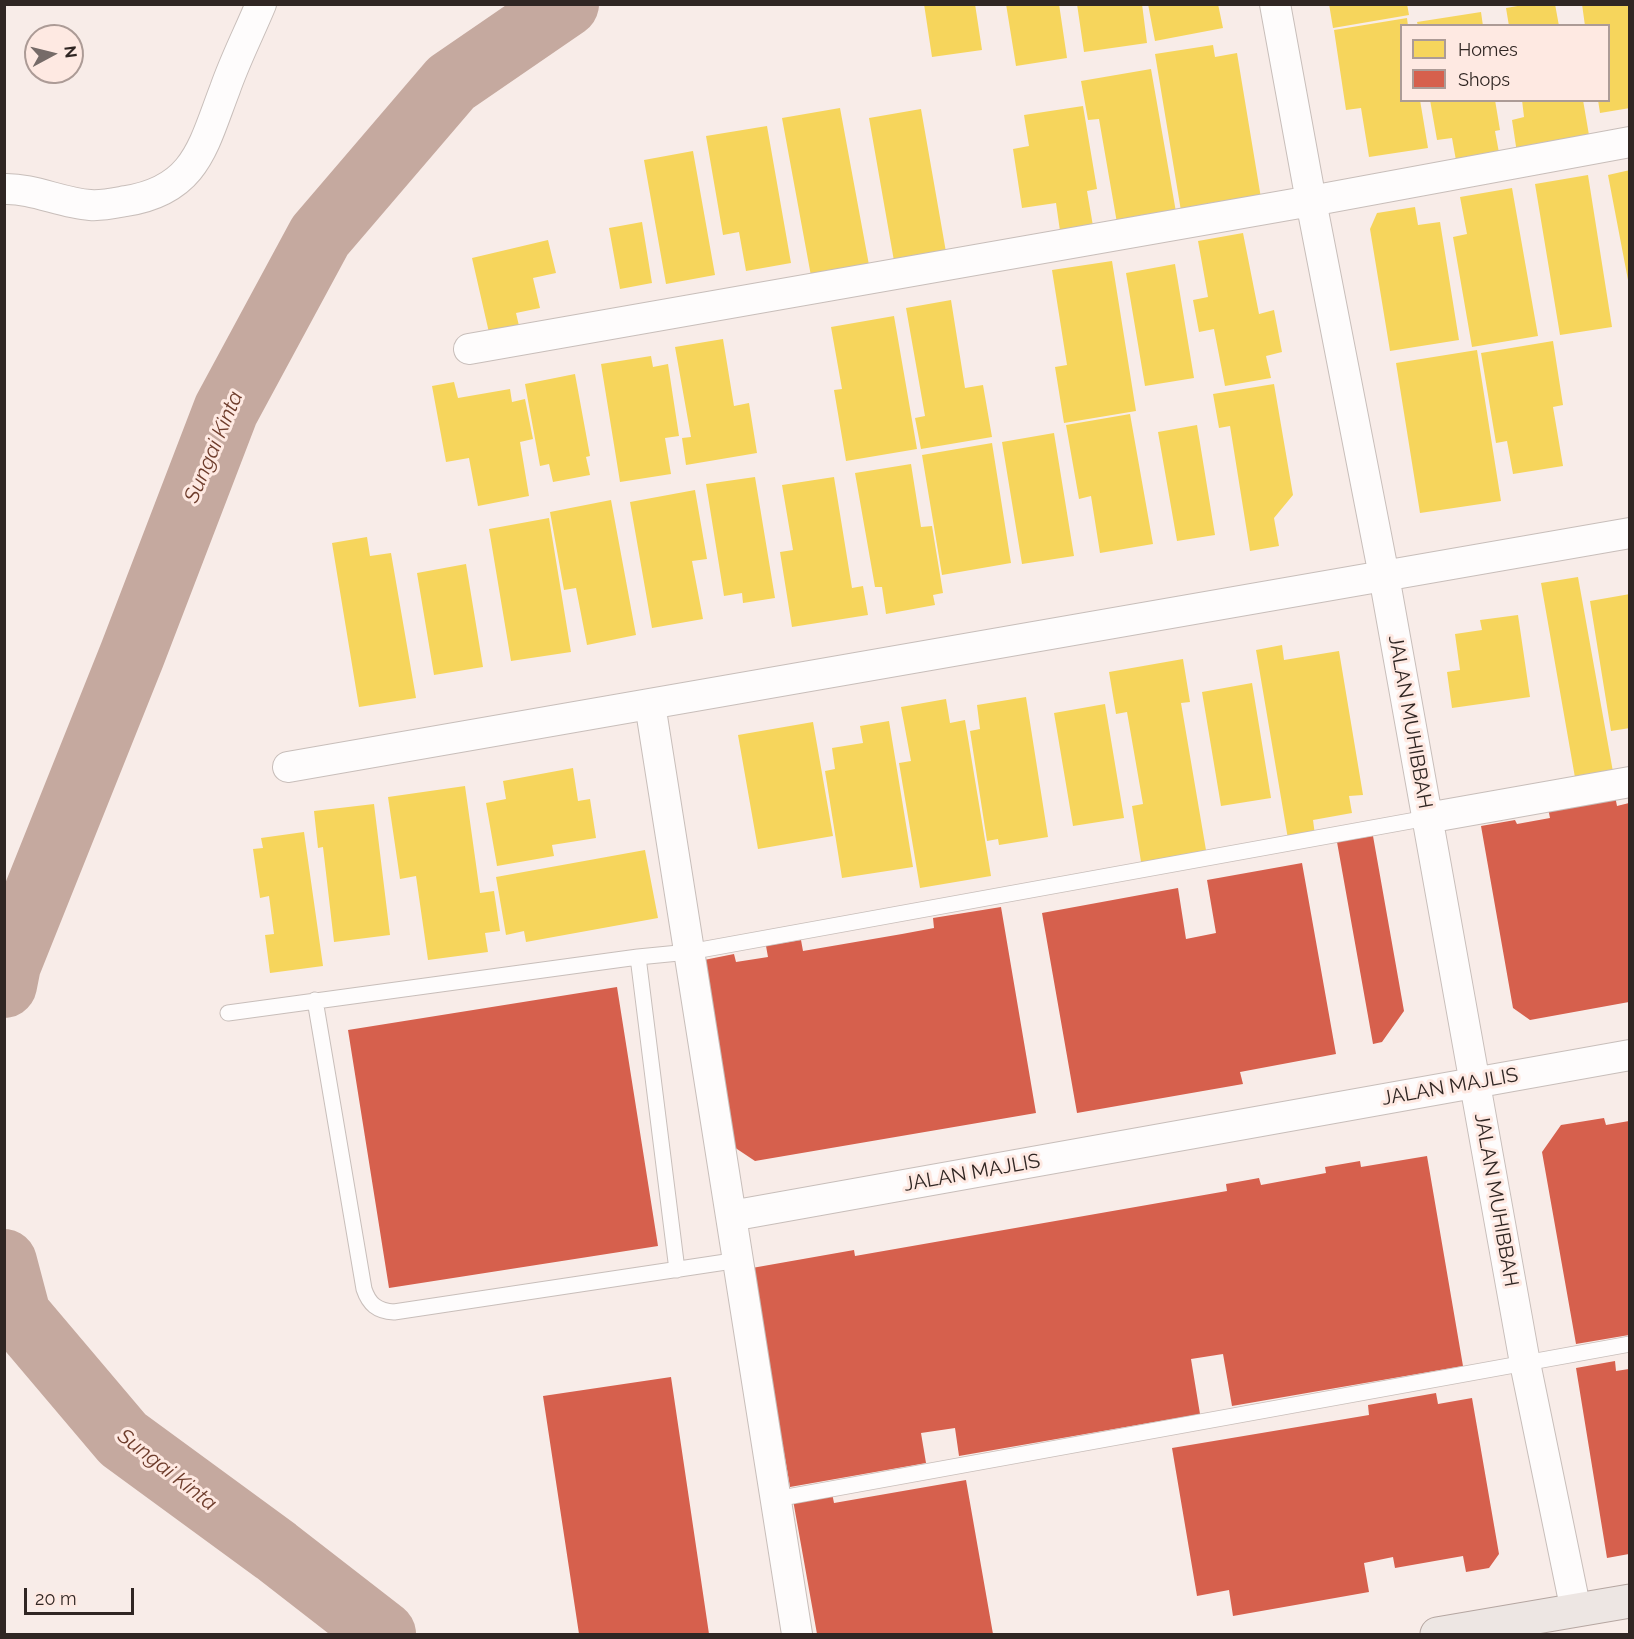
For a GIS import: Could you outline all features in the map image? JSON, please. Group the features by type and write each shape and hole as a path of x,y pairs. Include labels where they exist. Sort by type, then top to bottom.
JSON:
{"main road":[{"path":"1437,1635 1629,1601"}],"street":[{"path":"4,189 90,205 143,198 163,191 192,166 204,145 225,87 261,4"},
{"name":"JALAN MUHIBBAH","path":"1275,4 1384,576 1525,1363 1576,1611"},
{"path":"469,349 1311,201 1629,142"},
{"path":"288,767 1629,533"},
{"path":"650,704 797,1635"},
{"path":"1427,818 1629,782"},
{"name":"JALAN MAJLIS","path":"731,1216 1629,1055"}],"lane":[{"path":"228,1014 315,1000 689,952 1427,818"},
{"path":"638,957 677,1270"},
{"path":"315,1000 364,1289 367,1299 374,1307 394,1312 739,1260"},
{"path":"776,1499 1629,1344"}],"building: Homes":[{"path":"924,4 975,4 982,50 932,57"},
{"path":"1006,4 1059,4 1067,58 1016,66"},
{"path":"1077,4 1142,4 1147,43 1084,52"},
{"path":"1148,4 1218,4 1223,28 1155,41"},
{"path":"1329,4 1407,4 1409,15 1333,28"},
{"path":"1529,4 1555,4 1559,24 1509,24 1506,8"},
{"path":"1582,4 1630,4 1630,108 1600,113 1598,102 1610,102 1610,24 1585,24"},
{"path":"1481,12 1483,24 1418,24 1417,22"},
{"path":"1407,18 1408,24 1400,24 1400,102 1420,102 1428,148 1369,157 1361,108 1346,110 1334,30"},
{"path":"1213,45 1215,57 1237,53 1261,198 1181,211 1155,54"},
{"path":"1151,69 1176,212 1117,223 1099,119 1088,120 1081,81"},
{"path":"1430,102 1495,102 1500,130 1495,131 1500,158 1457,166 1452,138 1437,140"},
{"path":"1522,102 1583,102 1590,141 1517,153 1512,120 1524,117"},
{"path":"1083,106 1097,189 1087,191 1093,226 1060,231 1056,203 1022,208 1013,149 1029,146 1024,115"},
{"path":"840,108 869,265 811,276 782,118"},
{"path":"921,109 946,252 894,261 869,118"},
{"path":"767,126 791,263 746,271 739,232 723,235 706,136"},
{"path":"693,151 715,275 666,284 644,160"},
{"path":"1630,170 1630,280 1628,280 1608,175"},
{"path":"1588,175 1612,327 1560,335 1535,184"},
{"path":"1512,188 1538,336 1472,347 1453,237 1467,234 1460,197"},
{"path":"1415,207 1418,225 1440,222 1459,340 1390,351 1370,229 1377,213"},
{"path":"642,222 652,283 620,289 609,228"},
{"path":"1243,233 1259,314 1274,310 1282,352 1266,356 1271,378 1225,386 1214,329 1199,332 1193,300 1208,297 1198,241"},
{"path":"548,240 556,273 533,278 540,308 516,313 520,330 490,337 472,258"},
{"path":"1112,261 1136,411 1064,423 1055,367 1067,365 1052,270"},
{"path":"1175,264 1194,378 1145,386 1126,273"},
{"path":"951,300 965,388 983,385 992,437 921,449 915,418 925,416 906,308"},
{"path":"894,316 917,449 846,461 834,390 842,389 831,327"},
{"path":"723,339 734,406 749,403 757,453 686,465 682,438 691,437 675,347"},
{"path":"1553,341 1563,405 1553,407 1563,466 1513,474 1507,441 1496,443 1481,353"},
{"path":"1477,350 1501,501 1420,513 1396,363"},
{"path":"651,356 653,367 668,364 679,436 665,438 671,474 620,482 601,364"},
{"path":"575,374 590,456 586,457 590,475 553,482 549,464 540,466 525,384"},
{"path":"454,382 458,398 510,389 512,402 525,399 533,439 520,442 529,496 478,506 469,458 446,462 432,386"},
{"path":"1274,384 1293,495 1274,518 1279,546 1250,551 1230,426 1219,428 1213,394"},
{"path":"1130,414 1153,544 1100,553 1091,496 1079,499 1066,425"},
{"path":"1197,425 1215,535 1177,541 1158,432"},
{"path":"1054,433 1074,556 1022,564 1002,442"},
{"path":"992,443 1011,563 942,575 922,455"},
{"path":"911,464 921,527 932,526 943,593 933,595 935,605 886,614 882,587 875,587 855,473"},
{"path":"755,477 775,598 743,603 742,593 724,596 706,484"},
{"path":"834,477 852,588 863,586 868,615 792,627 780,552 793,550 782,485"},
{"path":"695,490 707,559 692,561 703,619 652,628 630,502"},
{"path":"611,500 636,635 587,645 576,588 564,590 550,512"},
{"path":"549,518 571,652 511,661 489,529"},
{"path":"367,537 370,556 391,553 416,698 359,707 332,543"},
{"path":"466,564 483,667 434,675 417,573"},
{"path":"1578,577 1615,783 1577,789 1541,583"},
{"path":"1630,594 1630,728 1611,731 1590,601"},
{"path":"1518,615 1530,697 1452,708 1447,672 1460,670 1455,634 1482,630 1480,620"},
{"path":"1282,645 1284,660 1339,651 1363,795 1349,796 1352,813 1313,820 1315,835 1288,839 1256,650"},
{"path":"1183,659 1190,702 1181,703 1207,856 1142,868 1132,806 1143,804 1127,712 1116,714 1109,672"},
{"path":"1252,683 1271,798 1221,806 1202,692"},
{"path":"1026,697 1048,837 999,845 998,839 987,841 970,731 980,729 977,705"},
{"path":"946,699 950,723 965,720 991,876 920,888 899,763 911,761 901,707"},
{"path":"1105,704 1124,818 1073,826 1054,713"},
{"path":"889,721 913,867 842,878 825,771 835,769 832,748 863,743 860,726"},
{"path":"813,722 833,836 758,849 738,735"},
{"path":"573,768 578,801 590,799 596,838 552,845 554,856 497,866 486,803 506,799 503,781"},
{"path":"465,786 480,893 494,891 500,931 485,933 488,952 428,960 416,876 400,879 388,797"},
{"path":"374,804 390,935 334,942 323,847 318,848 314,811"},
{"path":"304,832 323,966 270,973 265,935 274,934 269,896 260,898 253,849 263,848 261,838"},
{"path":"645,850 658,918 526,942 524,931 506,935 496,877"}],"building: Shops":[{"path":"1615,796 1617,806 1629,803 1629,1002 1530,1020 1513,1008 1481,826 1515,820 1517,824 1550,818 1548,808"},
{"path":"1373,836 1404,1011 1382,1042 1373,1044 1337,842"},
{"path":"1302,863 1336,1054 1240,1072 1243,1084 1077,1113 1042,913 1178,888 1186,939 1216,933 1207,880"},
{"path":"1001,907 1036,1113 755,1161 731,1145 699,961 734,954 736,962 768,957 766,946 801,940 803,951 902,934 934,928 933,918"},
{"path":"617,987 658,1246 389,1288 348,1030"},
{"path":"1604,1118 1606,1125 1629,1121 1629,1335 1576,1344 1542,1152 1561,1125"},
{"path":"1427,1156 1463,1366 1232,1406 1223,1354 1191,1359 1200,1414 959,1456 955,1428 921,1433 926,1463 790,1487 752,1268 854,1250 855,1256 1227,1191 1226,1184 1259,1178 1261,1185 1326,1173 1325,1167 1360,1161 1361,1167"},
{"path":"1615,1361 1616,1371 1629,1369 1629,1554 1607,1558 1576,1368"},
{"path":"671,1377 709,1634 579,1634 543,1396"},
{"path":"1436,1393 1438,1404 1472,1398 1499,1554 1489,1568 1466,1572 1463,1556 1395,1568 1393,1557 1364,1563 1369,1592 1233,1616 1229,1590 1197,1596 1172,1448 1369,1415 1368,1405"},
{"path":"966,1480 993,1634 817,1634 793,1500 832,1493 834,1503"}],"waterway":[{"name":"Sungai Kinta","path":"4,985 8,965 132,655 226,410 320,236 451,83 566,4"},
{"name":"Sungai Kinta","path":"4,1262 18,1315 123,1439 276,1551 383,1634"}]}
